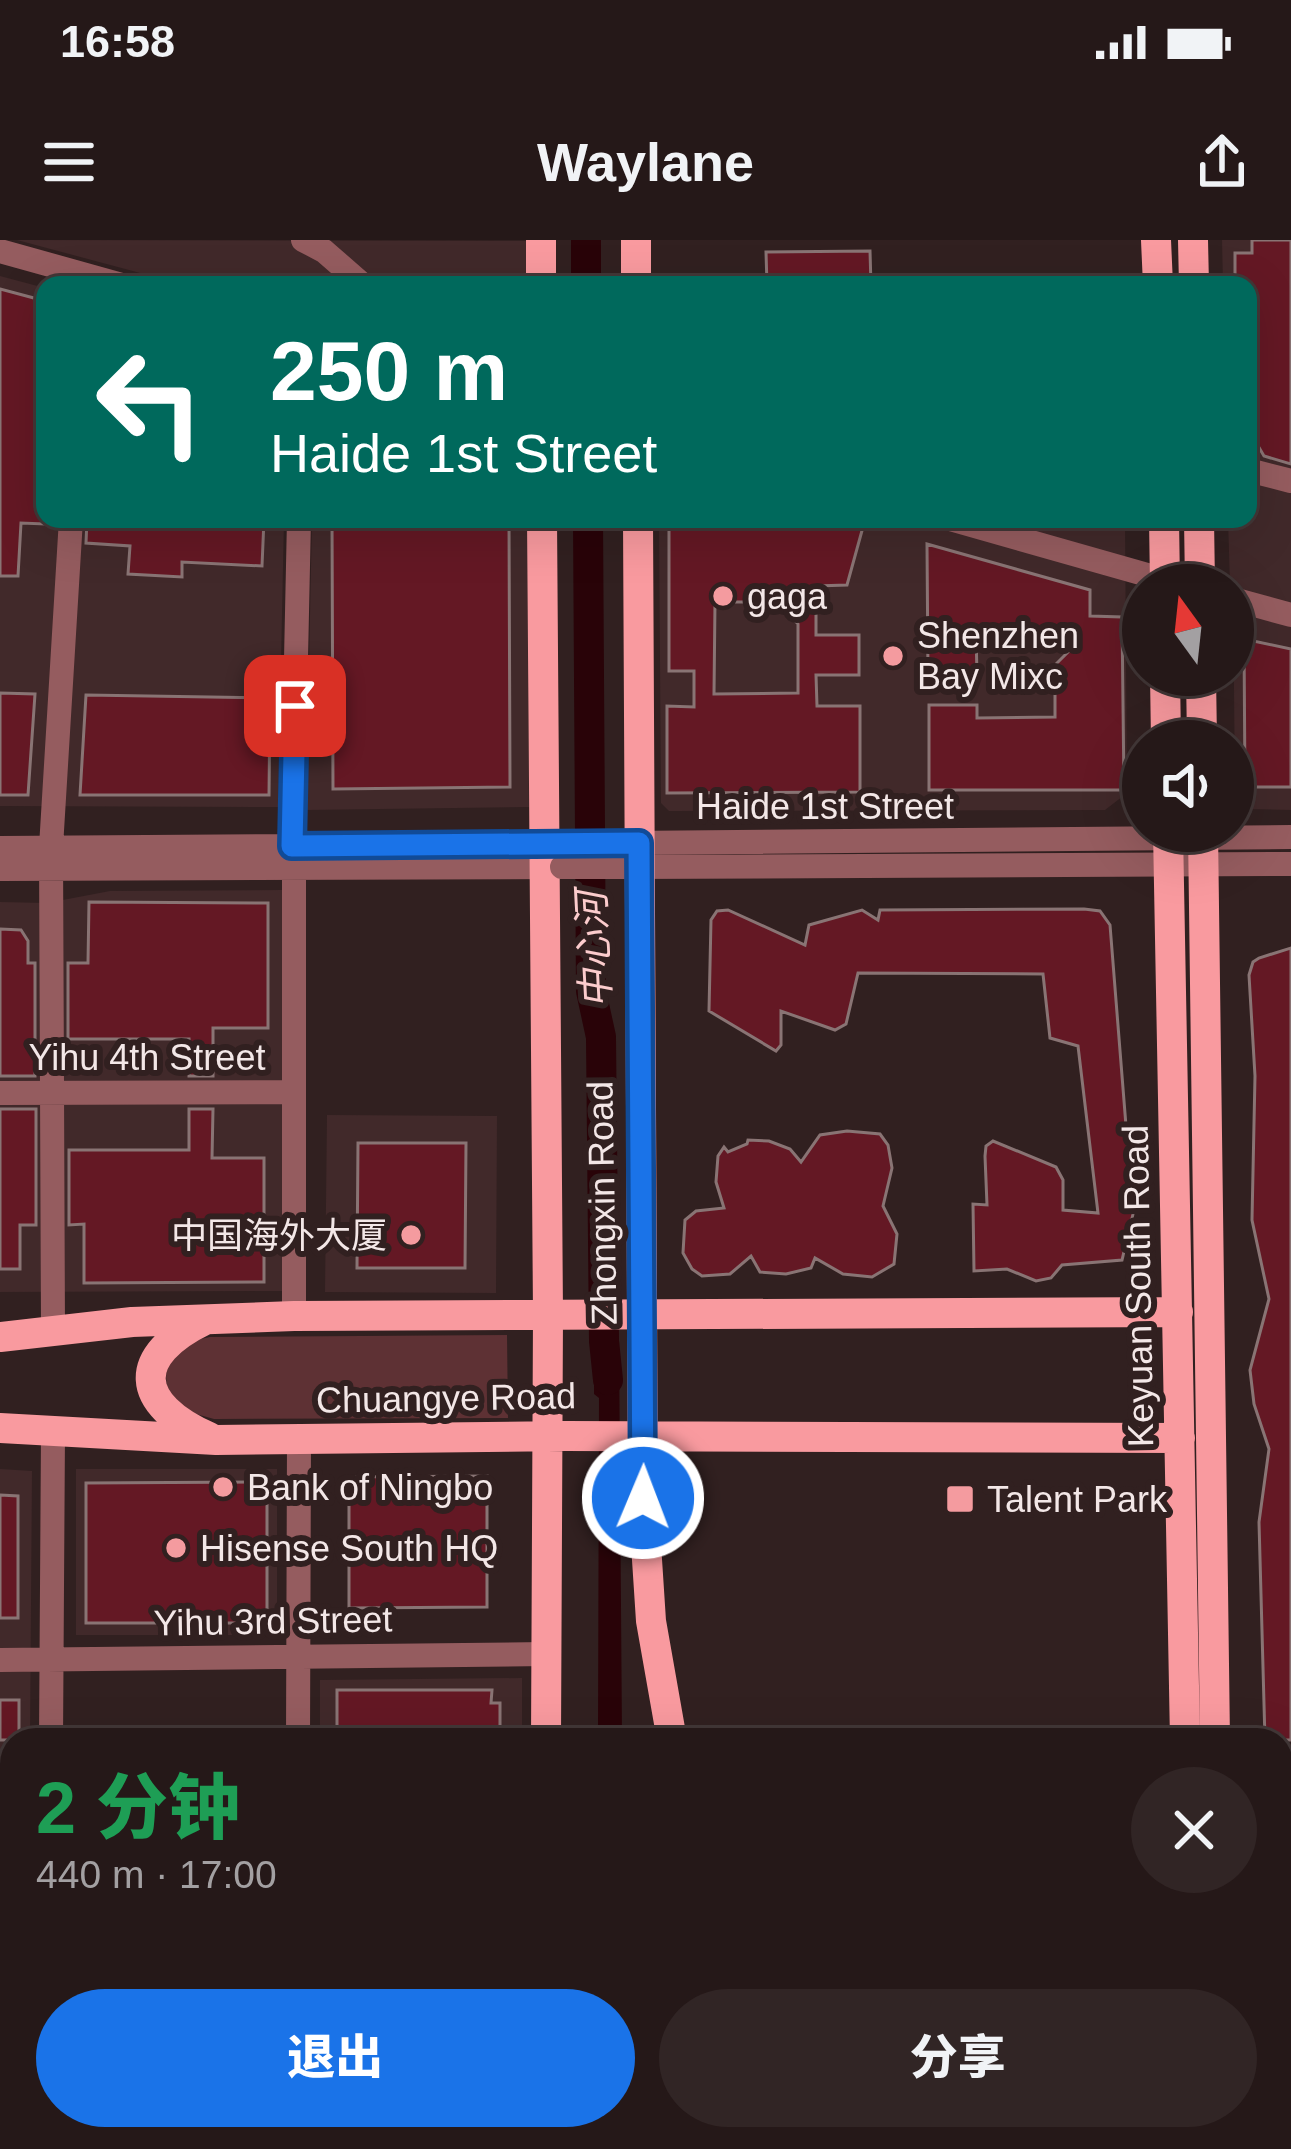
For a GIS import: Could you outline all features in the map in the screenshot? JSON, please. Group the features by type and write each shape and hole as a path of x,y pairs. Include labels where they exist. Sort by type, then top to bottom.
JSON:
{"main road":[{"path":"541,240 541,276"},
{"path":"636,240 637,276"},
{"path":"1156,240 1158,276"},
{"path":"1193,240 1194,276"},
{"name":"Zhongxin Road","path":"542,528 552,855 557,1436 546,1728"},
{"name":"Zhongxin Road","path":"638,528 631,855 638,1436 651,1621 670,1728"},
{"path":"1164,528 1165,564"},
{"path":"1198,528 1199,564"},
{"name":"Keyuan South Road","path":"1168,852 1185,1728"},
{"name":"Keyuan South Road","path":"1203,852 1214,1728"},
{"path":"0,1337 211,1318 295,1316 1178,1312"},
{"path":"211,1318 166,1343 156,1354 150,1382 164,1410 177,1422 216,1440"},
{"name":"Chuangye Road","path":"0,1427 216,1440 1180,1438"}],"street":[{"path":"303,240 353,276"},
{"path":"0,251 73,276"},
{"path":"1257,472 1291,481"},
{"path":"53,1330 51,858 69,528"},
{"path":"295,1316 293,857 298,528"},
{"path":"981,528 1122,569"},
{"path":"1254,605 1291,615"},
{"name":"Haide 1st Street","path":"1254,840 1291,837"},
{"name":"Haide 1st Street","path":"0,848 51,858 1122,846"},
{"name":"Haide 1st Street","path":"1238,852 1291,864"},
{"name":"Haide 1st Street","path":"0,869 51,858"},
{"name":"Yihu 4th Street","path":"0,1094 294,1092"},
{"path":"51,1728 53,1432"},
{"path":"298,1728 299,1439"},
{"name":"Yihu 3rd Street","path":"0,1660 547,1654"}],"shaded area":[{"path":"17,240 526,241 526,276 151,276"},
{"path":"1222,240 1291,240 1291,810 1254,809 1254,720 1234,720 1234,696 1254,696 1254,564 1229,564 1228,528 1257,528 1257,276 1223,276"},
{"path":"0,276 36,286 36,528 284,528 278,807 0,806"},
{"path":"312,528 527,528 529,807 306,810"},
{"name":"Shenzhen Bay Mixc","path":"659,528 1125,528 1122,797 1105,810 669,811 661,803"},
{"path":"282,890 282,1291 0,1292 0,902 47,903 110,891"},
{"path":"327,1115 497,1116 496,1293 325,1292"},
{"path":"507,1335 508,1418 214,1419 178,1404 166,1379 175,1353 210,1337"},
{"path":"594,1341 619,1341 622,1728 598,1728 599,1398 594,1394"},
{"path":"0,1469 32,1471 30,1728 0,1728"},
{"name":"Hisense South HQ","path":"76,1469 277,1469 277,1635 76,1635"},
{"path":"522,1678 522,1728 320,1728 320,1680"}],"building":[{"path":"1252,240 1291,240 1291,464 1264,456 1257,444 1257,276 1235,276 1235,253 1252,253"},
{"path":"870,251 871,276 767,276 766,252"},
{"path":"0,289 36,299 36,524 21,523 18,576 0,576"},
{"path":"87,528 264,528 262,566 182,562 182,577 128,574 130,546 86,543"},
{"path":"332,528 509,528 510,787 333,789"},
{"path":"669,528 863,528 847,585 816,586 816,635 859,635 859,675 816,675 817,706 860,706 860,792 667,793 667,706 694,707 694,671 669,671","holes":["715,602 778,602 798,624 798,693 714,694"]},
{"path":"927,544 1090,590 1090,616 1122,617 1122,790 929,790 929,705 977,705 977,718 1055,717 1055,665 1077,643 1015,644 1004,633 976,633 977,675 928,675"},
{"path":"1254,641 1291,649 1291,787 1254,787 1254,720 1245,720 1244,696 1254,696"},
{"path":"0,693 35,694 28,795 0,795"},
{"path":"86,695 270,698 269,795 80,795"},
{"path":"89,902 268,903 268,1028 213,1028 213,1076 189,1076 189,1039 68,1039 68,963 88,963"},
{"path":"728,910 805,945 809,925 862,910 878,920 880,910 1100,911 1110,925 1133,1214 1122,1260 1062,1265 1051,1278 1036,1281 1007,1269 974,1271 973,1204 987,1205 985,1156 986,1146 993,1141 1056,1167 1063,1180 1063,1210 1098,1213 1078,1046 1050,1038 1043,974 858,973 846,1024 835,1030 781,1011 781,1045 776,1051 709,1011 711,920 717,911"},
{"path":"0,929 21,930 28,941 28,963 35,963 35,1076 0,1076"},
{"path":"1291,948 1291,1728 1265,1728 1259,1522 1269,1449 1254,1404 1250,1370 1269,1299 1252,1220 1255,1076 1249,975 1259,958"},
{"path":"0,1109 36,1109 36,1225 20,1225 20,1269 0,1269"},
{"path":"189,1109 213,1109 212,1158 264,1158 264,1282 84,1283 84,1224 69,1225 69,1150 189,1150"},
{"path":"880,1134 888,1145 892,1168 883,1206 897,1234 894,1264 872,1277 843,1274 815,1258 811,1268 786,1274 760,1272 751,1256 730,1274 702,1276 692,1269 683,1253 685,1220 696,1211 724,1208 716,1182 718,1156 724,1147 728,1152 748,1140 769,1141 790,1149 801,1162 820,1135"},
{"name":"中国海外大厦","path":"358,1143 466,1143 465,1268 357,1268"},
{"path":"487,1476 487,1607 349,1608 349,1477"},
{"name":"Hisense South HQ","path":"267,1482 267,1623 86,1623 86,1483"},
{"path":"0,1495 18,1496 18,1618 0,1618"},
{"path":"337,1690 492,1690 491,1703 500,1703 500,1728 337,1728"},
{"path":"0,1700 19,1700 19,1728 0,1728"}],"waterway":[{"name":"中心河","path":"586,240 586,276"},
{"name":"中心河","path":"588,528 591,991 601,1037 608,1380"}],"place":[{"name":"gaga","path":"723,596"},
{"name":"Shenzhen Bay Mixc","path":"893,656"},
{"name":"中国海外大厦","path":"411,1235"},
{"name":"Bank of Ningbo","path":"223,1487"},
{"name":"Talent Park","path":"960,1499"},
{"name":"Hisense South HQ","path":"176,1548"}],"route":[{"path":"295,706 292,846 639,843 643,1498"}]}
